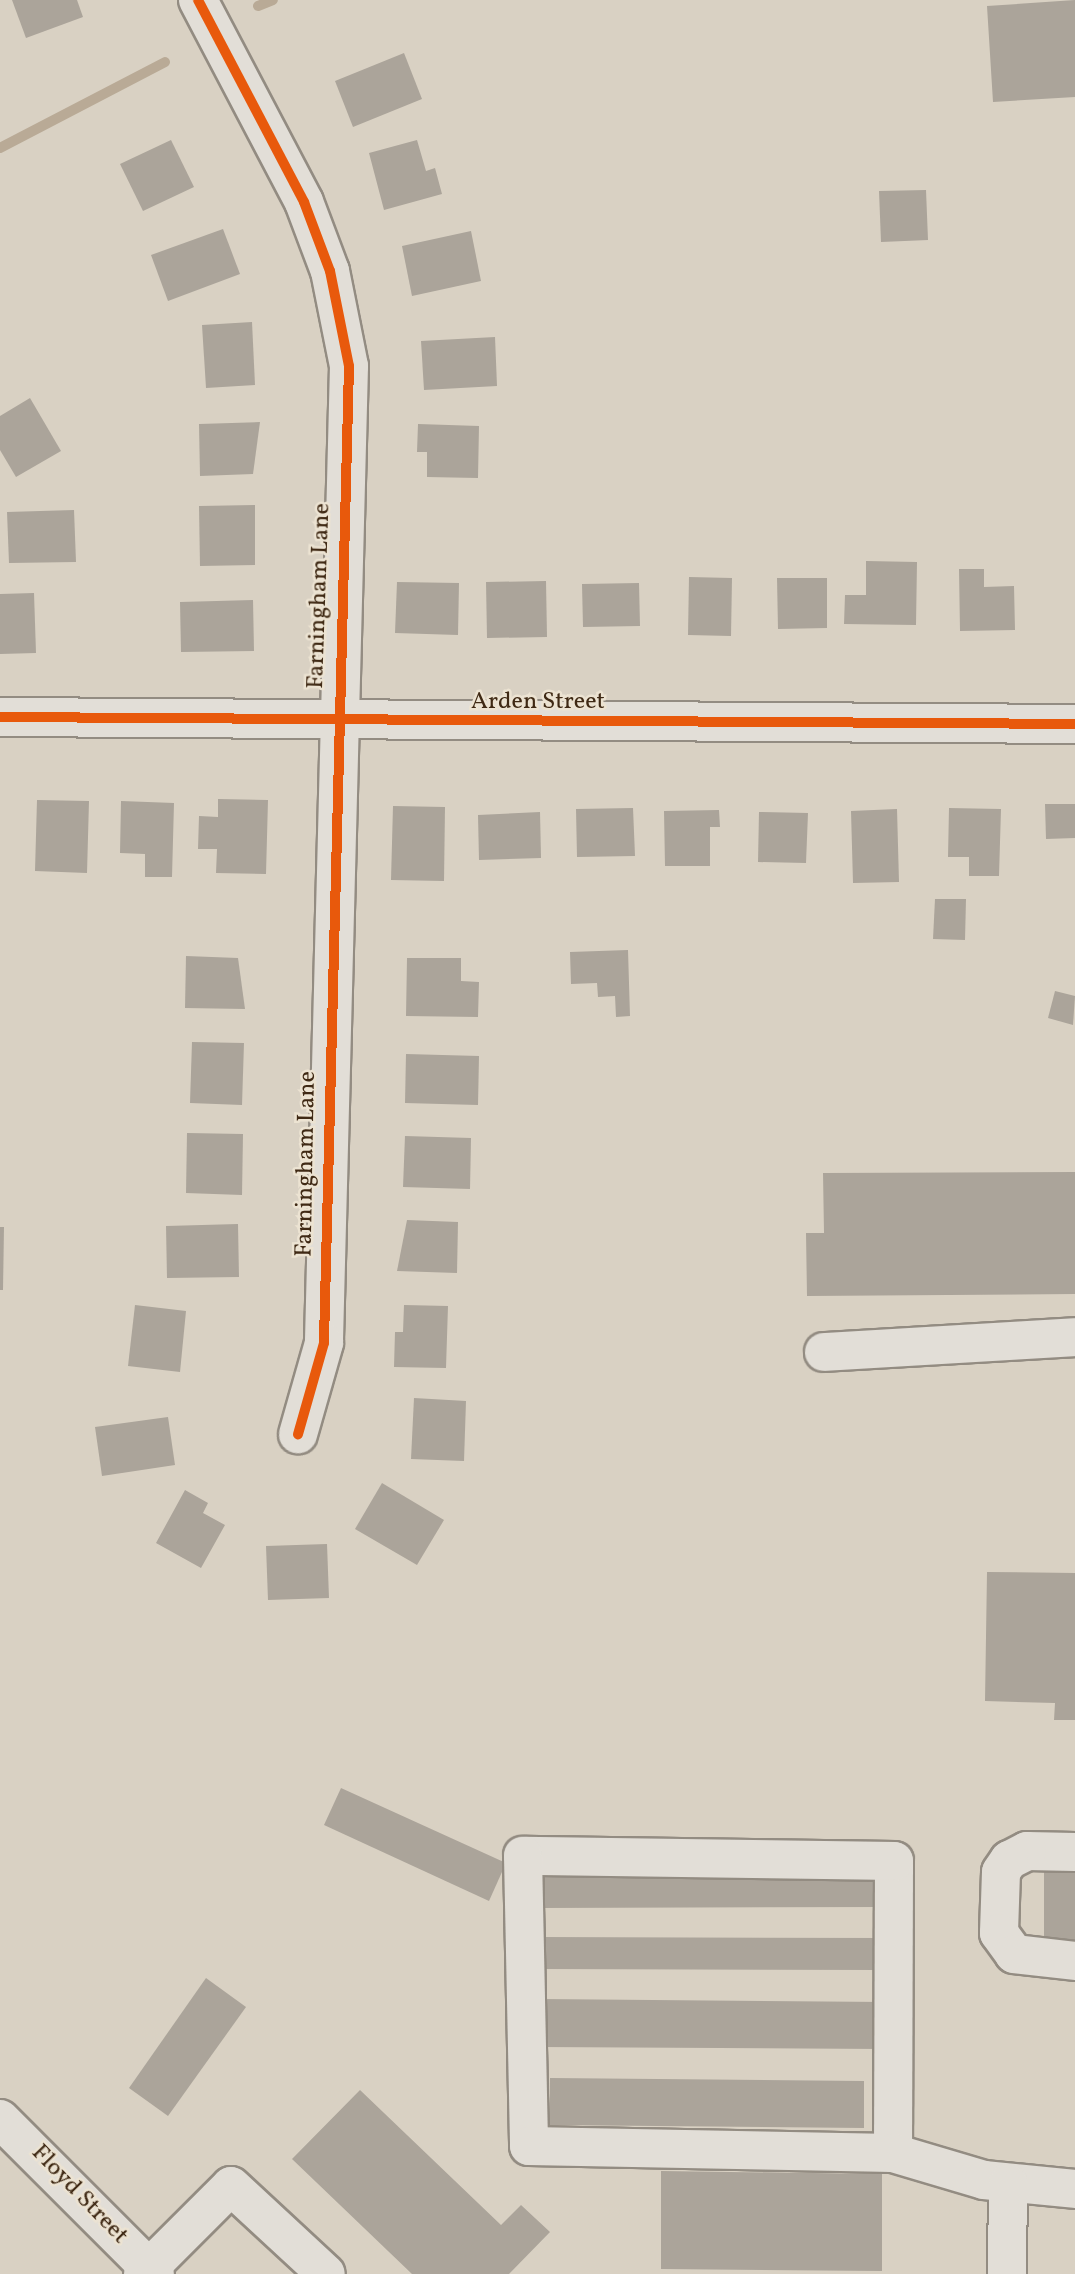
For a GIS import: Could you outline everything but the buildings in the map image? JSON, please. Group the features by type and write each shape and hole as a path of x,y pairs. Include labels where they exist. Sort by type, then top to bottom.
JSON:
{"street":[{"name":"Farningham Lane","path":"198,0 304,202 330,271 349,366 337,722 324,1343 299,1434"},
{"name":"Arden Street","path":"0,717 337,722 1075,724"},
{"path":"824,1352 1075,1337"},
{"path":"1075,1852 1027,1851 1009,1860 1001,1872 999,1933 1014,1954 1075,1961"},
{"path":"893,2152 894,1861 523,1856 529,2146 893,2152 1008,2183 1075,2189"},
{"name":"Floyd Street","path":"0,2119 149,2272"},
{"path":"1007,2274 1008,2183"},
{"path":"149,2272 231,2186 326,2274"}],"waterway":[{"path":"258,6 273,0"},
{"path":"0,148 165,62"}],"cycle path":[{"path":"198,0 304,202 330,271 349,366 324,1343 298,1434"},
{"path":"0,717 1075,724"}]}
